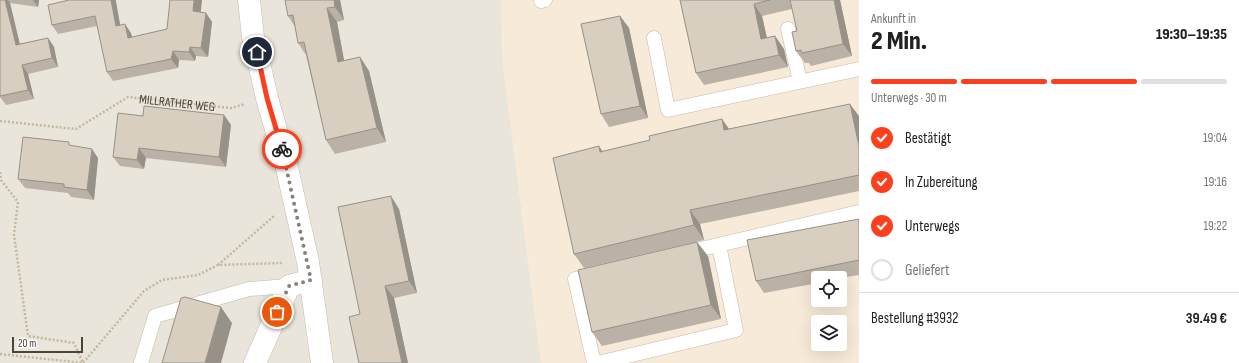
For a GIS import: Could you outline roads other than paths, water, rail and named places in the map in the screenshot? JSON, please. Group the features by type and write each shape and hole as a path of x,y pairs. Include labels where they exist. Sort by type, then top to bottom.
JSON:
{"street":[{"path":"249,0 253,37 267,98 287,168 309,271 322,363"},
{"path":"255,363 289,286 309,271"}],"lane":[{"path":"788,29 800,82"},
{"path":"654,38 668,110 859,69"},
{"path":"667,257 859,212"},
{"path":"598,363 736,330 719,244"},
{"path":"594,363 575,279 613,270"},
{"path":"141,363 155,316 249,289 289,286"}]}
